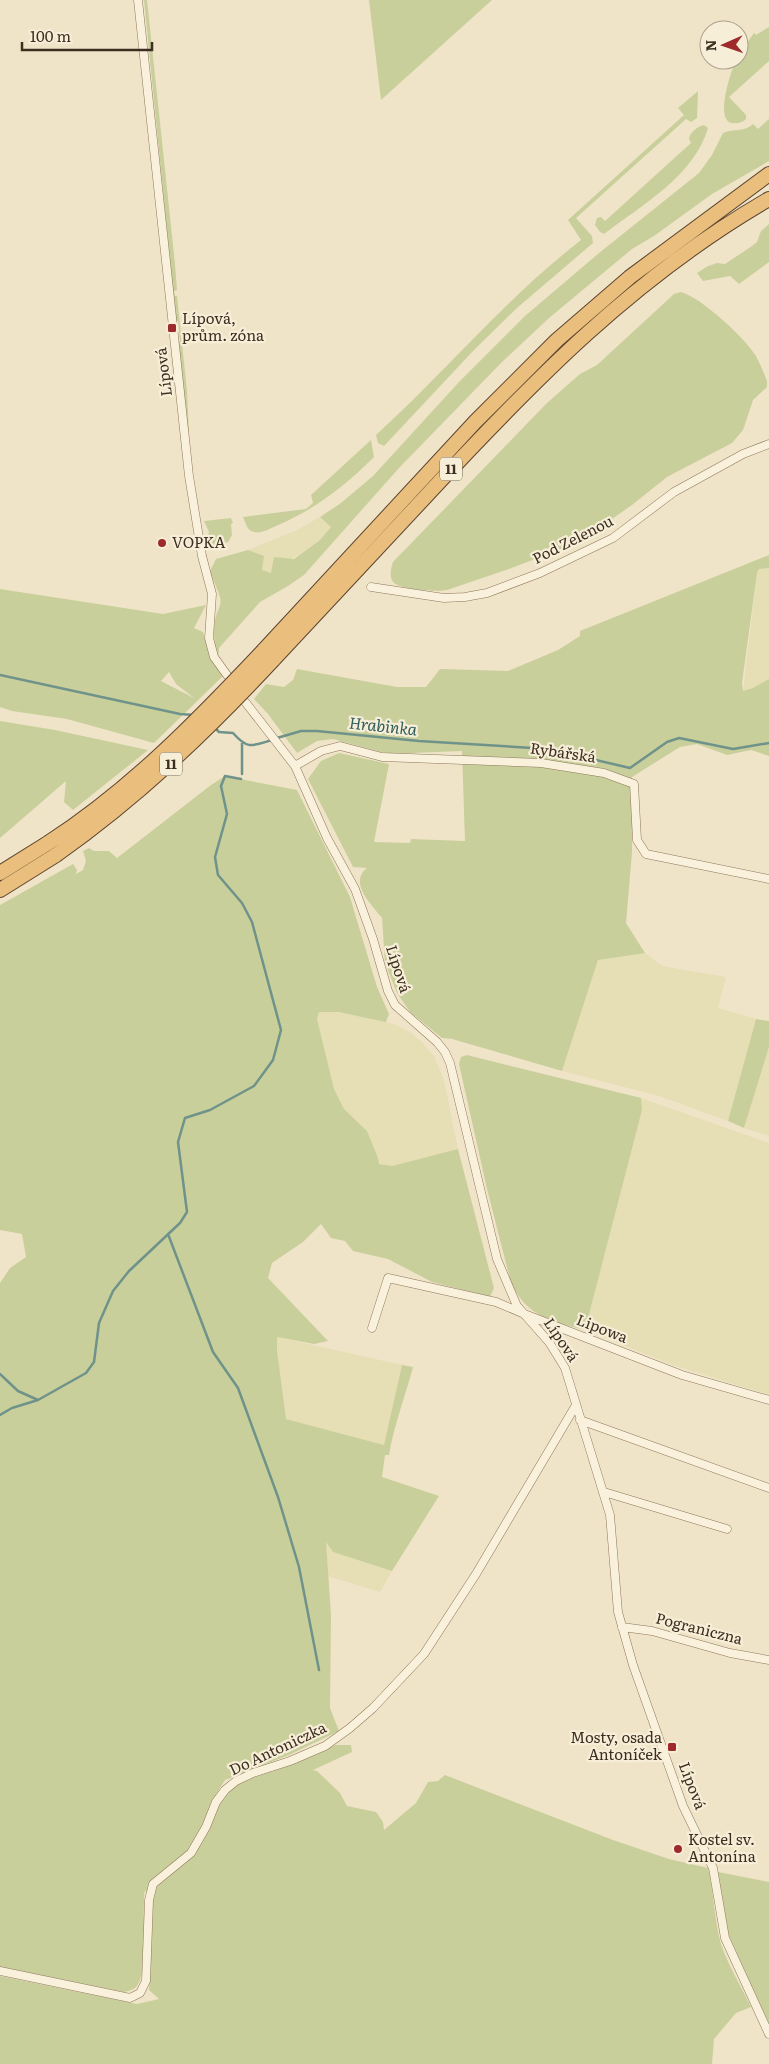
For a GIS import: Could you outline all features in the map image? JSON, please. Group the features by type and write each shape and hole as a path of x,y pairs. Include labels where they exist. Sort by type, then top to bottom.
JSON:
{"highway":[{"path":"713,216 769,174"},
{"name":"11","path":"0,890 56,855 121,807 171,764 216,720 268,655 475,422 557,340 623,282 713,216 769,182"},
{"name":"11","path":"0,873 82,820 155,760 268,655 558,358 617,306 673,262 766,201"}],"street":[{"name":"Lípová","path":"138,0 189,476 202,556 212,594 209,638 214,657 227,675"},
{"name":"Pod Zelenou","path":"371,587 444,598 487,593 540,573 613,538 674,492 743,454 769,444"},
{"name":"Lípová","path":"246,703 295,766 327,838 355,889 373,939 388,991 395,1005 437,1042 450,1062 497,1259 518,1306 549,1342 565,1368 610,1515 618,1612 622,1627 683,1806 713,1868 725,1938 769,2034"},
{"name":"Rybářská","path":"295,766 321,751 340,746 382,757 541,762 604,772 634,784 636,840 646,854 769,879"},
{"name":"Lipowa","path":"372,1328 388,1278 496,1302 682,1375 769,1400"},
{"name":"Do Antoniczka","path":"0,1971 130,1998 140,1993 146,1981 149,1900 153,1884 190,1853 206,1827 216,1802 225,1790 236,1781 324,1746 373,1708 424,1654 476,1574 576,1405"},
{"path":"580,1420 769,1488"},
{"path":"604,1492 726,1529"},
{"name":"Pograniczna","path":"622,1627 652,1631 730,1653 769,1660"}],"shaded area":[{"path":"320,517 331,527 320,540 271,573 261,571 264,556 248,550 295,531"},
{"path":"769,568 769,679 743,691 757,573 759,569"},
{"path":"645,953 662,966 726,977 718,1008 756,1019 728,1121 659,1096 562,1071 598,960"},
{"path":"329,1011 376,1019 396,1025 410,1032 422,1042 434,1056 444,1080 458,1149 392,1166 378,1164 378,1158 367,1131 344,1109 334,1089 316,1019 319,1012"},
{"path":"769,1047 769,1136 744,1128"},
{"path":"641,1098 769,1143 769,1395 673,1365 585,1330 642,1110"},
{"path":"277,1337 402,1365 384,1445 286,1419"},
{"path":"326,1541 333,1552 392,1571 380,1592 328,1576"}],"green space":[{"path":"144,0 147,0 175,264 177,290 174,291 175,296 177,296 187,391 190,455 178,343 180,341 178,321 176,321"},
{"path":"369,0 492,0 381,100"},
{"path":"769,27 769,61 729,97 746,115 746,119 743,121 731,123 726,119 724,113 728,83 733,70 749,70 749,40 754,33 756,35"},
{"path":"698,91 697,118 691,122 686,119 576,218 592,236 593,243 517,308 474,350 384,446 378,443 376,435 527,286 581,240 568,220 684,115 678,108"},
{"path":"769,119 769,161 712,194 654,236 632,249 549,318 502,362 399,468 304,575 260,602 219,648 219,655 214,630 220,600 210,571 216,559 248,550 264,556 262,570 271,573 274,557 294,559 320,540 331,527 320,517 341,503 373,476 459,382 525,316 599,253 699,173 712,155 723,133 746,128 753,124 758,129"},
{"path":"704,125 708,128 701,145 679,175 650,200 604,234 600,232 595,225 597,218 601,217 605,221 691,143 689,139 690,134"},
{"path":"769,224 769,262 739,284 730,276 703,281 697,273 717,263 725,264 752,246 757,242 761,231"},
{"path":"681,292 711,310 742,339 756,356 767,381 767,387 753,400 743,430 732,443 667,477 632,505 579,542 447,590 411,589 393,582 391,569 393,562 547,403 580,374 597,365 674,294"},
{"path":"371,440 374,457 352,478 316,505 290,520 265,531 254,532 248,528 243,517 306,509 313,503 311,495"},
{"path":"231,518 233,523 231,524 232,535 228,542 215,546 208,544 203,536 208,535 209,532 204,521"},
{"path":"769,555 769,568 759,569 757,573 742,683 743,691 769,679 769,756 751,750 727,755 697,744 680,747 632,777 632,852 626,923 645,953 598,960 562,1071 452,1039 442,1038 410,1012 397,993 385,963 382,918 361,887 360,880 367,868 353,867 308,779 321,761 339,753 389,764 374,842 410,843 411,839 465,841 462,751 388,754 333,739 317,741 297,753 268,714 254,699 266,684 284,687 293,680 297,669 397,687 426,687 440,669 508,671 558,650 580,636 580,631"},
{"path":"0,589 163,614 206,605 194,628 203,632 209,653 223,676 154,743 67,719 12,711 0,707","holes":["169,672 176,684 194,698 161,681"]},
{"path":"0,721 55,730 148,750 73,810 64,802 66,781 0,838"},
{"path":"225,776 297,790 350,897 377,987 389,1014 386,1022 338,1012 319,1012 317,1019 334,1089 344,1109 367,1131 379,1164 392,1166 458,1149 494,1288 490,1297 432,1282 388,1259 353,1251 345,1241 331,1238 321,1224 303,1242 272,1263 268,1278 328,1341 314,1344 277,1337 286,1419 384,1445 402,1365 413,1367 389,1455 385,1455 382,1477 439,1496 392,1571 333,1552 326,1542 331,1615 330,1708 339,1731 289,1755 225,1780 210,1804 219,1804 229,1791 240,1782 274,1771 335,1745 351,1745 352,1752 313,1770 317,1771 340,1793 347,1806 376,1812 383,1822 384,1830 416,1803 428,1782 438,1781 445,1775 613,1840 669,1859 708,1868 721,1944 751,2007 736,2013 714,2039 712,2064 0,2064 0,1976 137,2004 159,1999 149,1990 152,1900 145,1890 144,1957 140,1981 134,1989 124,1992 0,1967 0,1283 10,1268 26,1257 22,1234 0,1230 0,905 73,864 77,870 76,874 83,870 86,861 83,851 89,848 94,851 109,851 117,858"},
{"path":"756,1019 769,1021 769,1047 744,1128 728,1121"},
{"path":"467,1055 641,1098 642,1110 585,1330 561,1324 541,1316 525,1303 511,1283 487,1189 459,1064 461,1057"},
{"path":"718,1872 769,1882 769,2023 730,1941 721,1903"}],"waterway":[{"name":"Hrabinka","path":"0,675 180,714 194,715"},
{"name":"Hrabinka","path":"215,728 219,732 233,733 243,742 251,745 272,740"},
{"name":"Hrabinka","path":"277,738 301,731 317,731 419,741 549,749 630,768 667,742 679,738 733,749 769,743"},
{"path":"242,743 242,774"},
{"path":"0,1415 12,1408 38,1400 86,1373 94,1362 99,1323 113,1291 129,1271 180,1223 187,1212 178,1142 185,1118 210,1110 254,1086 273,1060 281,1030 252,922 242,903 218,875 215,857 227,814 221,786 225,776 241,779"},
{"path":"168,1234 213,1352 238,1388 278,1497 299,1567 319,1670"},
{"path":"0,1374 18,1391 38,1400"}],"place":[{"name":"Lípová, prům. zóna","path":"172,328"},
{"name":"VOPKA","path":"162,543"},
{"name":"Mosty, osada Antoníček","path":"672,1747"},
{"name":"Kostel sv. Antonína","path":"678,1849"}]}
